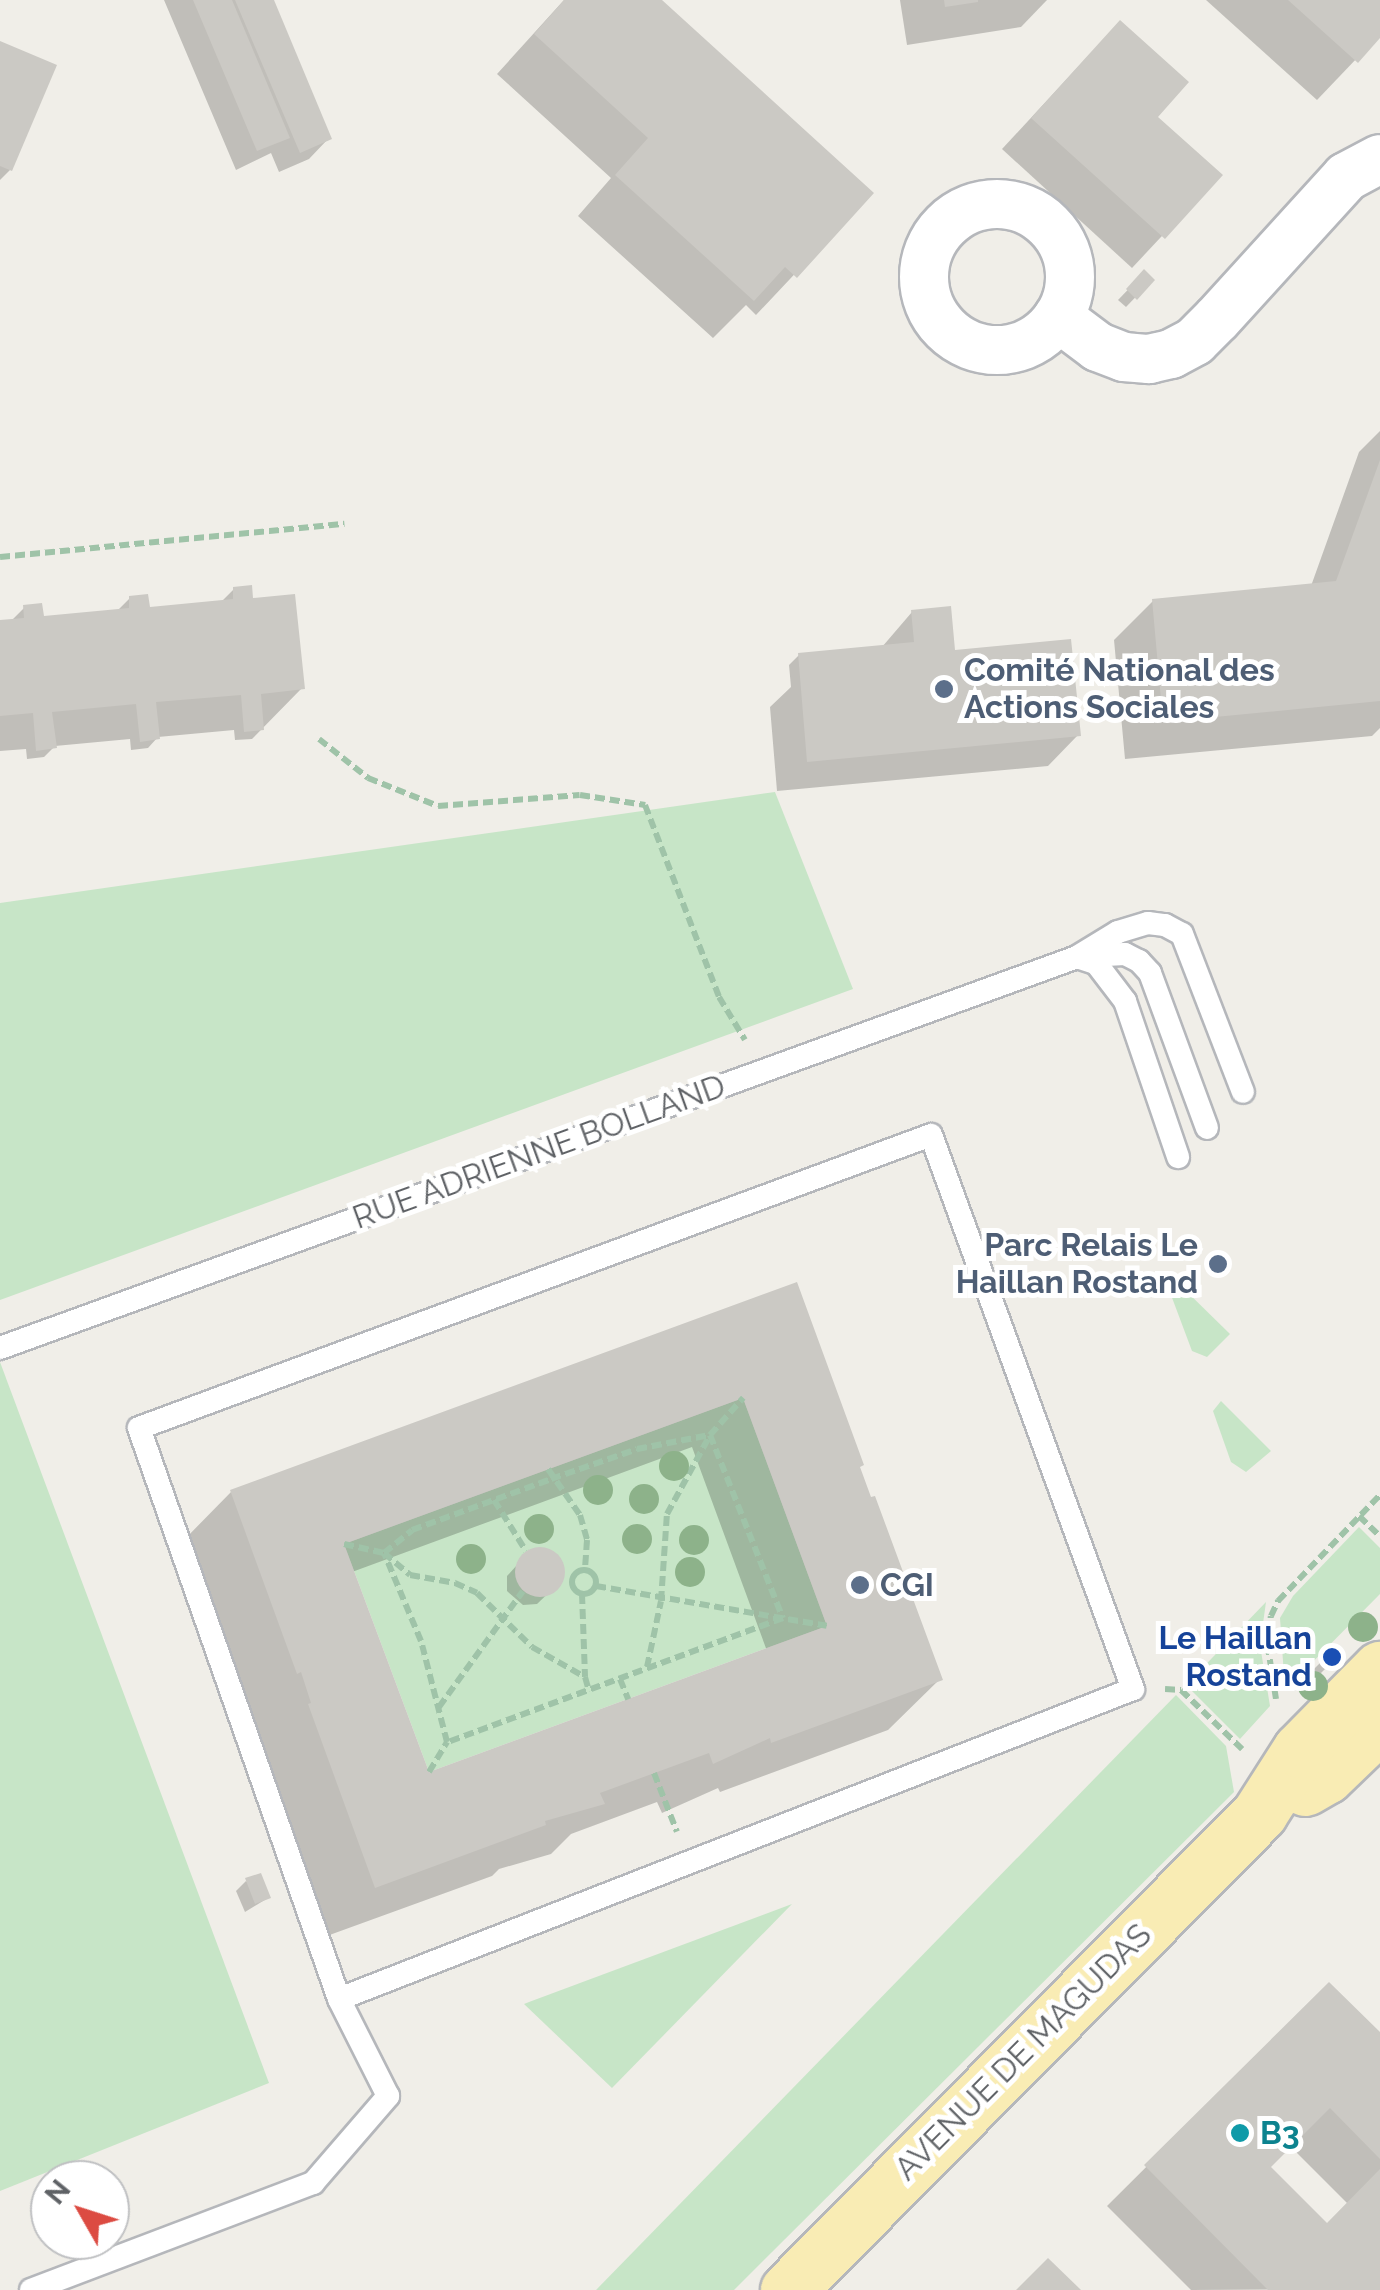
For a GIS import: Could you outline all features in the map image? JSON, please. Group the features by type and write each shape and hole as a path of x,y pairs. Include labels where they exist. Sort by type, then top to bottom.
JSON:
{"main road":[{"name":"AVENUE DE MAGUDAS","path":"788,2290 1259,1814 1300,1750 1380,1669"},
{"name":"AVENUE DE MAGUDAS","path":"1259,1814 1326,1776 1380,1724"}],"street":[{"path":"1058,317 1098,347 1124,357 1148,359 1171,354 1206,330 1346,177 1380,159"}],"lane":[{"path":"1078,957 1118,932 1148,924 1166,924 1182,934 1243,1092"},
{"path":"1078,957 1124,954 1140,960 1150,973 1207,1128"},
{"name":"RUE ADRIENNE BOLLAND","path":"0,1348 1078,957"},
{"path":"1078,957 1096,963 1125,1001 1178,1157"},
{"path":"31,2290 313,2183 388,2096 339,1999 139,1428 932,1135 1134,1689 339,1999"}],"path":[{"path":"0,556 344,524"},
{"path":"318,740 368,778 438,806 580,795 645,805 719,997 763,1071"},
{"path":"647,1668 661,1596 667,1514 710,1436 743,1398"},
{"path":"384,1553 412,1530 551,1479 637,1450 710,1436"},
{"path":"710,1436 783,1618"},
{"path":"548,1469 551,1479 580,1516 587,1540 585,1570"},
{"path":"1278,1712 1268,1648 1271,1616 1290,1587 1380,1495"},
{"path":"494,1500 526,1552"},
{"path":"1359,1516 1380,1536"},
{"path":"344,1544 384,1553 410,1575 455,1583 477,1593 532,1647 585,1677"},
{"path":"384,1553 421,1641 447,1742"},
{"path":"582,1594 568,1579 585,1570"},
{"path":"585,1570 595,1577 596,1586"},
{"path":"582,1594 596,1586 827,1626"},
{"path":"438,1707 523,1591"},
{"path":"582,1594 589,1691"},
{"path":"429,1772 447,1742 783,1618"},
{"path":"620,1679 628,1699"},
{"path":"1181,1690 1241,1750"},
{"path":"654,1773 689,1862"}],"green space":[{"path":"775,792 853,989 0,1300 0,903"},
{"path":"1180,1285 1230,1334 1207,1357 1192,1351 1171,1295"},
{"path":"0,1362 269,2083 77,2160 30,2160 30,2179 0,2191"},
{"path":"743,1398 827,1626 429,1772 344,1544"},
{"path":"1221,1401 1271,1451 1246,1472 1231,1462 1213,1411"},
{"path":"1359,1527 1380,1548 1380,1594 1285,1690 1280,1618 1293,1596"},
{"path":"1266,1602 1260,1645 1270,1706 1240,1739 1186,1685"},
{"path":"1176,1695 1226,1746 1234,1792 734,2290 596,2290"},
{"path":"792,1904 612,2088 524,2004 529,2002"}],"building":[{"path":"193,0 232,0 290,138 257,151"},
{"path":"235,0 274,0 332,139 300,153"},
{"path":"564,0 662,0 874,193 797,278 785,267 754,301 615,175 648,138 534,34"},
{"path":"944,0 978,0 978,2 945,7"},
{"path":"1288,0 1380,0 1380,38 1358,63"},
{"path":"1120,20 1189,82 1158,117 1223,175 1165,239 1031,118"},
{"path":"0,41 57,65 12,171 0,166"},
{"path":"1144,269 1155,280 1137,300 1126,289"},
{"path":"1380,460 1380,701 1163,722 1152,599 1336,581"},
{"path":"252,585 253,598 295,594 305,689 261,694 264,730 244,732 241,695 156,702 160,739 140,742 136,704 52,712 57,748 36,751 33,713 0,716 0,620 24,618 23,605 42,603 44,616 129,608 129,596 148,594 150,607 233,599 233,587"},
{"path":"951,606 955,650 1071,639 1081,736 807,762 798,653 914,642 911,610"},
{"name":"CGI","path":"797,1282 864,1465 860,1467 871,1497 875,1496 943,1680 771,1743 770,1738 713,1764 709,1753 600,1793 605,1804 545,1821 546,1825 375,1888 308,1704 311,1703 301,1672 297,1674 230,1490","holes":["743,1398 827,1626 429,1772 344,1544"]},
{"path":"540,1547 557,1555 565,1572 557,1589 540,1597 523,1589 515,1572 523,1555"},
{"path":"1335,1644 1344,1653 1329,1669 1319,1661"},
{"path":"261,1873 271,1898 255,1904 245,1878"},
{"name":"B3","path":"1329,1982 1380,2032 1380,2159 1330,2108 1271,2167 1327,2223 1380,2169 1380,2290 1268,2290 1144,2165"},
{"path":"1048,2258 1081,2290 1016,2290"}],"place":[{"name":"Comité National des Actions Sociales","path":"944,689"},
{"name":"Parc Relais Le Haillan Rostand","path":"1218,1264"},
{"name":"CGI","path":"860,1585"},
{"name":"Le Haillan Rostand","path":"1332,1657"},
{"name":"B3","path":"1240,2133"}]}
